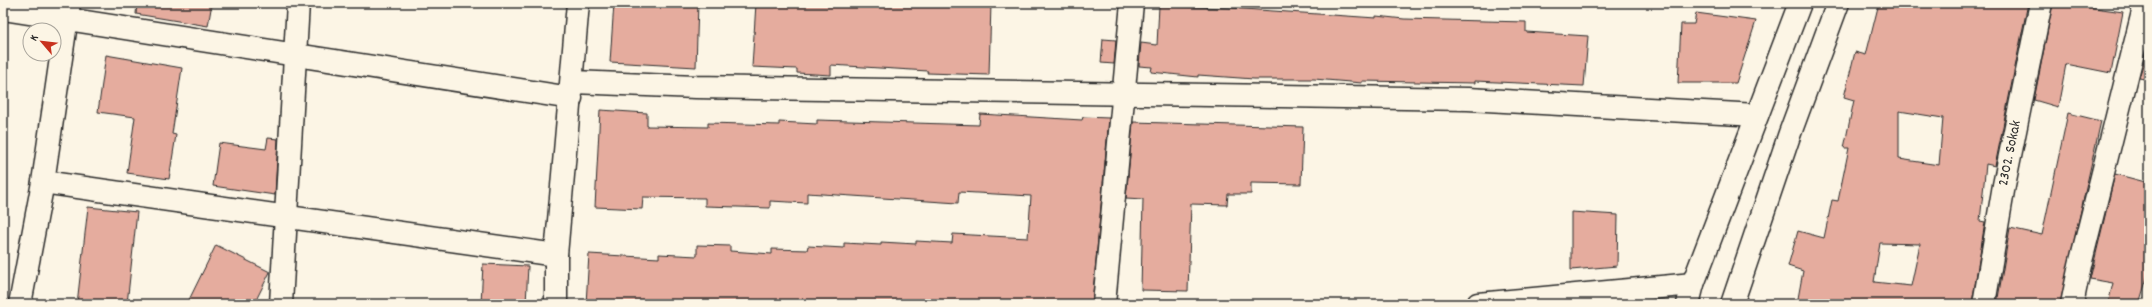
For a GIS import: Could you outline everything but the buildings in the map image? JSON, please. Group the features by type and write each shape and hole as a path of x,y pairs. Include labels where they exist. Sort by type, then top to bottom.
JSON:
{"street":[{"path":"281,304 297,56 298,3"},
{"path":"556,304 556,256 572,90 578,3"},
{"path":"1104,304 1125,94 1132,3"},
{"path":"1478,304 1690,294 1800,3"},
{"path":"1732,304 1790,133 1838,3"},
{"name":"2302. Sokak","path":"1984,304 2004,185 2042,3"},
{"path":"2072,304 2141,7"},
{"path":"3,8 68,11 297,56 572,90 696,87 1468,99 1757,115"},
{"path":"20,304 43,182 68,11"},
{"path":"43,182 556,256"}]}
